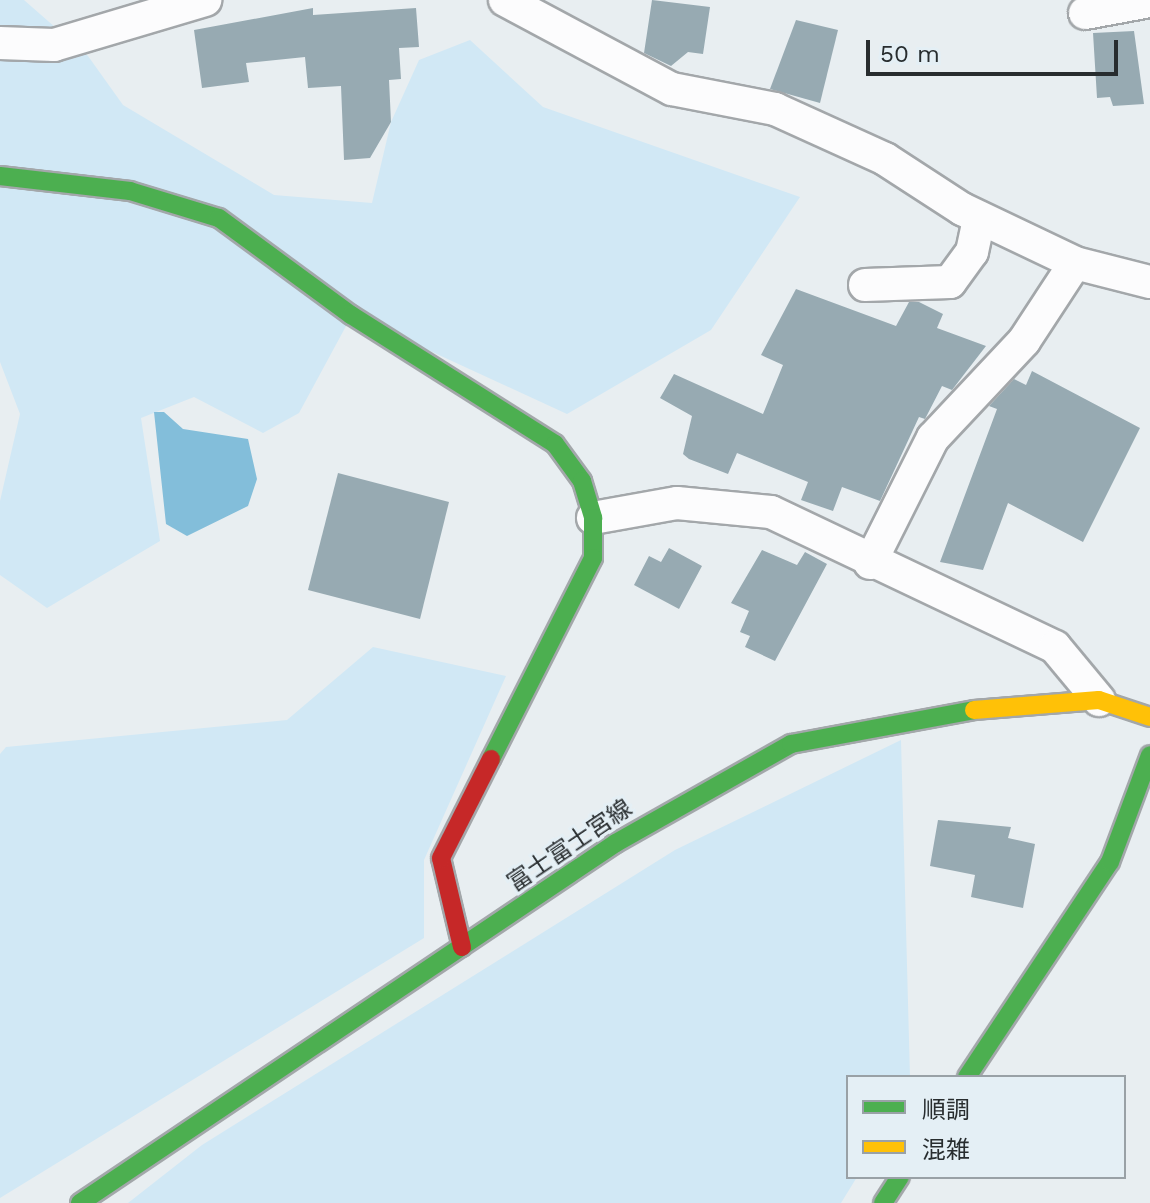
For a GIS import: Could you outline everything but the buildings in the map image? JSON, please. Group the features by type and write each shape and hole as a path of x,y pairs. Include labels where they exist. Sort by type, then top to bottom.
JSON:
{"street":[{"path":"0,43 54,45 205,0"},
{"path":"505,0 672,89 775,109 871,152 979,218 1075,263 1150,282"},
{"path":"1085,13 1150,1"},
{"path":"0,176 130,191 219,218 351,315 555,444 582,481 593,518 593,558 576,601 441,858 462,947"},
{"path":"865,285 950,282 972,252 979,218"},
{"path":"870,563 933,438 1024,341 1075,263"},
{"path":"593,518 677,503 771,512 870,563 1055,647 1099,700"},
{"name":"富士富士宮線","path":"80,1203 688,797 791,744 888,720 1099,700 1150,717"},
{"path":"968,1075 1110,862 1150,755"},
{"path":"883,1203 899,1179"}],"shaded area":[{"path":"0,0 24,0 88,56 123,105 274,195 372,203 391,122 419,60 470,40 543,107 800,197 711,330 567,414 352,315 299,413 263,433 194,397 141,418 160,541 47,608 0,575 0,501 20,414 0,362"},
{"path":"373,647 506,676 424,860 424,938 0,1198 0,754 6,747 287,720"},
{"path":"901,740 910,1075 846,1075 846,1179 856,1179 841,1203 128,1203 202,1145 675,850"}],"water":[{"path":"154,412 164,412 183,429 248,439 257,479 248,506 187,536 166,524"}],"traffic: fast":[{"path":"0,176 130,191 219,218 351,315 555,444 582,481 593,518 593,558 491,759"},
{"path":"80,1203 616,843 791,744 974,710"},
{"path":"968,1075 1110,862 1150,755"},
{"path":"883,1203 899,1179"}],"traffic: slow":[{"path":"974,710 1099,700 1150,717"}],"traffic: jam":[{"path":"462,947 441,858 491,759"}]}
